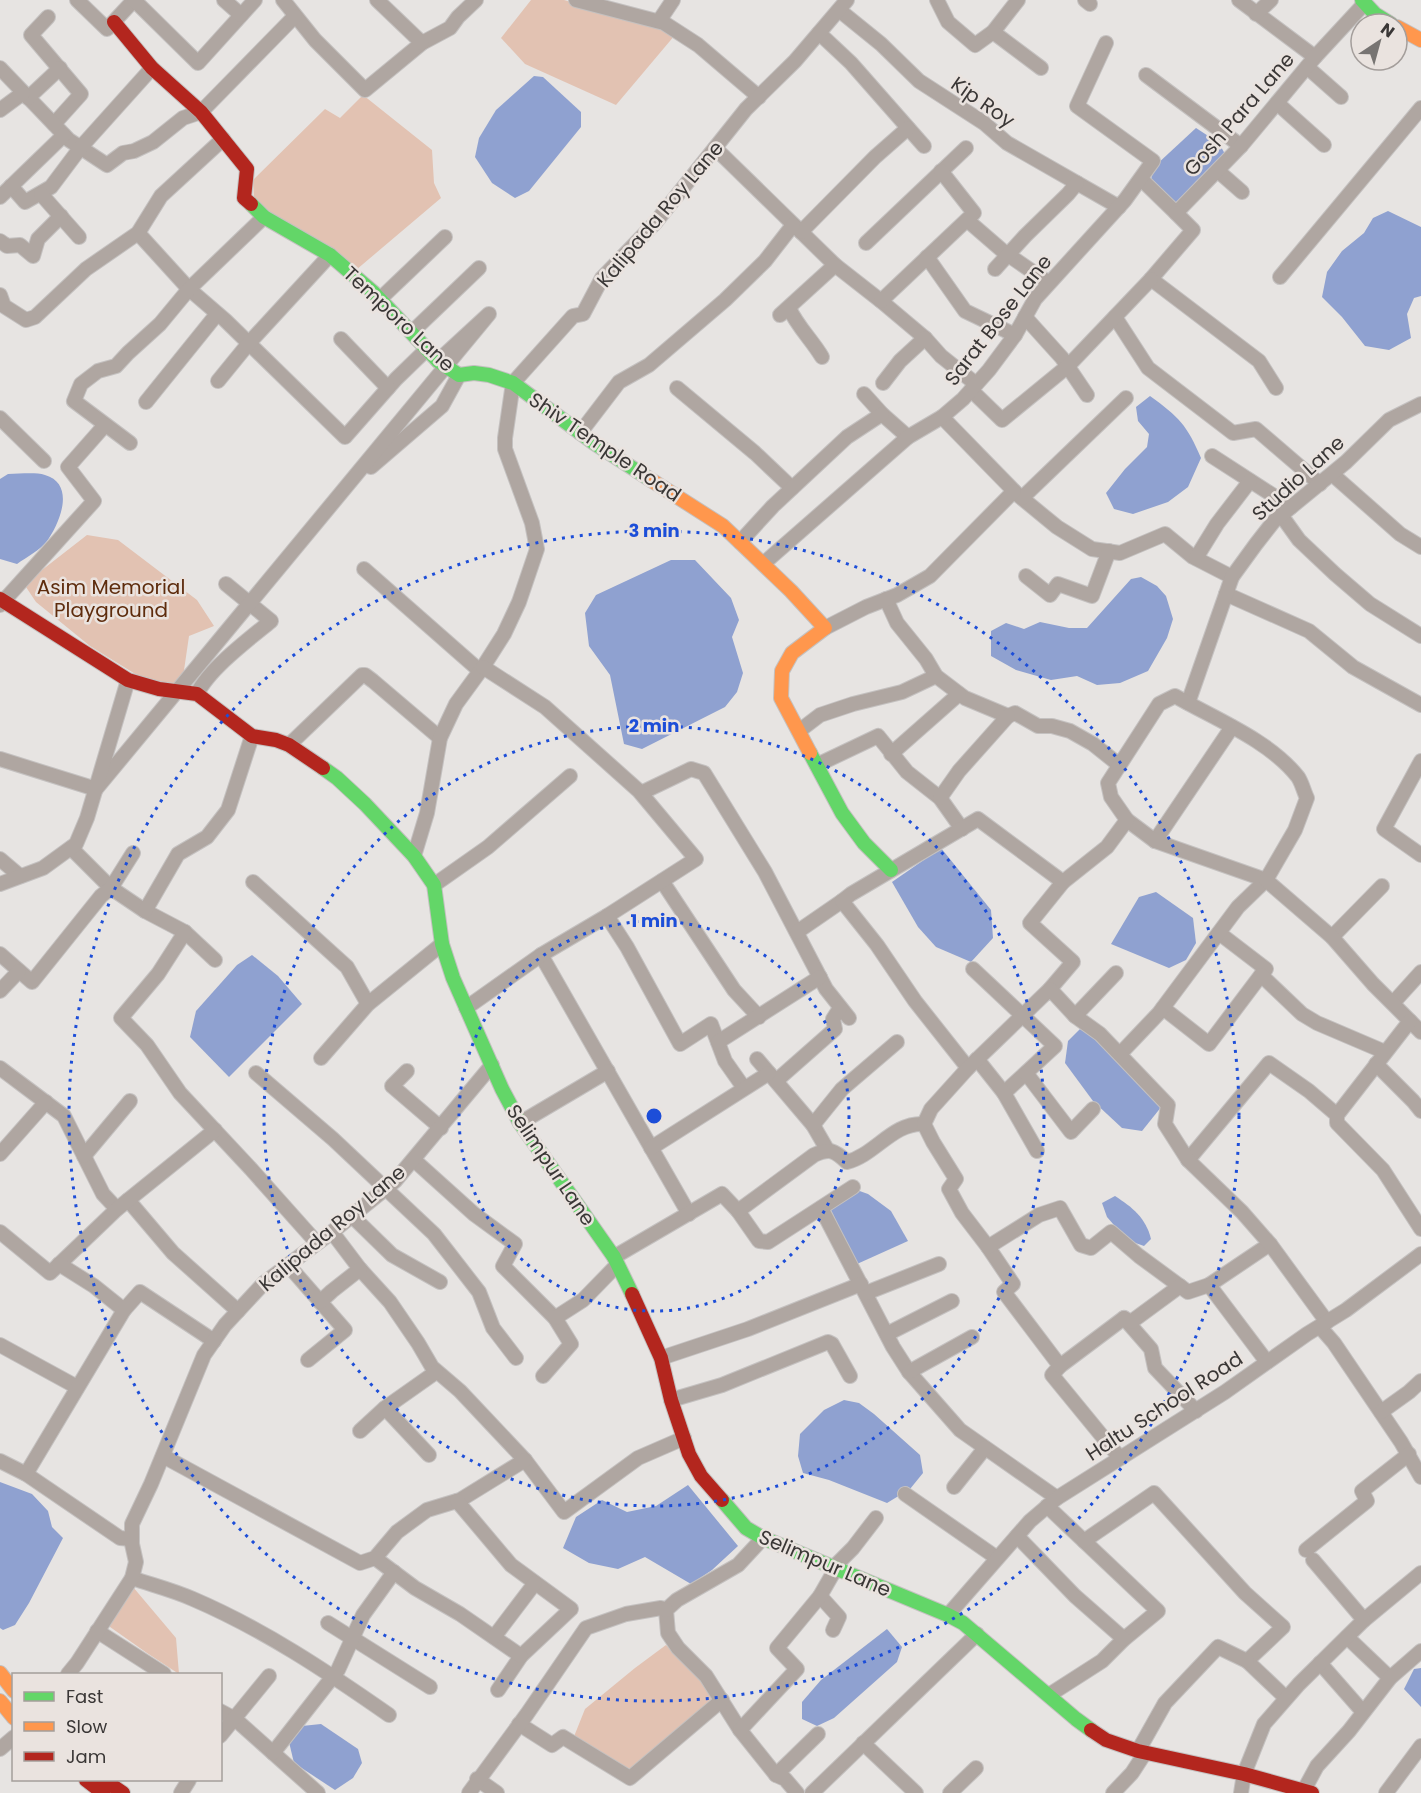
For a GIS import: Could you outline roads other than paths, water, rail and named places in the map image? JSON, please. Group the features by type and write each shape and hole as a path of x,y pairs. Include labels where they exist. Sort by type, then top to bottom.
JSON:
{"street":[{"path":"77,0 107,29 134,0 198,63 255,0"},
{"path":"224,0 241,15"},
{"path":"283,0 315,40 365,90 422,43 450,28 476,0"},
{"path":"377,0 422,43"},
{"path":"576,0 664,23 698,45 759,96"},
{"path":"659,21 673,0"},
{"path":"936,0 948,22 975,45 993,32 1018,0"},
{"path":"1239,0 1311,62 1341,97"},
{"path":"1256,14 1271,0"},
{"name":"Gosh Para Lane","path":"1176,213 1241,146 1363,2"},
{"name":"Kalipada Roy Lane","path":"513,383 573,316 583,314 602,278 655,223 746,109 795,61 843,5"},
{"name":"Kip Roy","path":"843,5 920,81 984,123 1007,143 1119,207"},
{"path":"0,68 64,135 107,165 123,153 134,151 153,142 183,118 201,112 295,16"},
{"path":"48,17 30,35 81,94 54,124"},
{"name":"Temporo Lane","path":"114,22 152,68 201,112 247,169 244,198 264,217 330,255 373,292 438,361 459,375 474,373 489,375 513,383"},
{"path":"993,32 1041,69"},
{"path":"819,33 851,63 924,146"},
{"path":"715,148 835,265 925,338 974,387 1002,420 1068,366 1152,279 1193,230 1141,179 1153,161 1077,106 1107,43"},
{"path":"0,110 25,96 60,68"},
{"path":"11,186 25,202 51,187 81,147 152,68"},
{"path":"1146,75 1241,146"},
{"path":"1277,103 1324,145"},
{"path":"1280,277 1421,108"},
{"path":"580,433 619,382 648,365 725,300 797,228 908,128"},
{"path":"0,197 64,135"},
{"path":"0,295 4,306 26,320 35,317 86,269 138,233 161,196 223,139"},
{"path":"866,243 966,148"},
{"path":"881,301 974,213 942,171"},
{"path":"1218,171 1242,192"},
{"name":"Sarat Bose Lane","path":"764,564 908,437 942,417 963,399 989,370 1015,335 1035,299 1119,207 1141,179"},
{"path":"994,269 1077,183"},
{"path":"41,194 79,237"},
{"path":"0,241 7,246 20,245 33,256 38,239 61,216"},
{"path":"130,443 74,401 81,384 98,371 116,366 160,324 189,289 264,217"},
{"path":"967,220 1007,255 1049,283"},
{"path":"138,233 189,289 249,343 345,437 388,388 428,349"},
{"path":"380,299 445,237"},
{"path":"218,381 249,343 330,255"},
{"path":"927,257 965,311 1015,335"},
{"path":"822,357 794,319 784,311 835,265"},
{"path":"412,332 479,268"},
{"path":"1152,279 1259,361 1276,388"},
{"path":"146,402 217,314"},
{"path":"96,789 489,314 438,361"},
{"path":"1025,317 1068,366 1087,395"},
{"path":"1115,317 1148,369 1233,433 1256,429 1320,484"},
{"path":"883,383 900,361 925,338"},
{"path":"341,339 388,388"},
{"path":"336,498 442,406 459,375"},
{"path":"414,856 427,813 440,738 456,704 498,644 519,602 537,549 532,523 505,449 513,383"},
{"name":"Shiv Temple Road","path":"513,383 580,433 723,526 764,564 825,628"},
{"path":"677,388 755,453 792,488"},
{"path":"864,394 908,437"},
{"path":"891,870 864,843 842,813 781,698 782,671 792,653 825,628 866,607 897,595 930,576 1126,398"},
{"name":"Studio Lane","path":"1188,703 1232,577 1262,536 1286,511 1346,462 1389,420 1421,404"},
{"path":"740,542 773,506 847,437 882,414"},
{"path":"942,417 1018,494 1057,527 1092,549 1120,553 1165,534 1196,558 1232,577"},
{"path":"0,418 44,461"},
{"path":"105,425 68,467 94,501 1,601 128,680 159,689 197,694 252,736 289,745 337,778 365,804 414,856 434,885 442,944 453,978 492,1065"},
{"path":"1212,456 1250,481 1286,511 1299,540 1335,574 1371,604 1421,636"},
{"path":"1332,474 1400,534 1421,547"},
{"path":"1196,558 1217,524 1250,481"},
{"path":"1026,576 1050,595 1058,584 1092,596 1109,551"},
{"path":"364,569 482,669 545,707 641,793 696,859 541,955 466,1008"},
{"path":"197,694 201,686 238,648 271,621 226,584"},
{"path":"1226,594 1309,631 1353,667 1421,705"},
{"path":"886,599 897,623 926,658 936,676 959,694 1008,716"},
{"path":"289,745 362,675 373,681 440,738"},
{"path":"799,731 820,715 902,692 936,676"},
{"path":"0,884 43,868 76,844 87,818 128,680"},
{"path":"891,754 959,694"},
{"path":"1120,1054 1163,1008 1238,907 1266,880 1295,830 1307,798 1299,778 1276,756 1232,727 1175,696 1159,704 1118,764 1108,783 1111,796 1127,820 1155,841 1266,880 1332,937 1421,1032"},
{"path":"940,798 959,771 1008,716 1015,713 1038,726 1052,726 1070,731 1093,744 1118,764"},
{"path":"1155,841 1232,727"},
{"path":"145,911 178,854 207,837 228,810 252,736"},
{"path":"817,765 878,736 907,772 940,798 962,829"},
{"path":"0,759 96,789"},
{"path":"1421,761 1384,829 1421,855"},
{"path":"641,793 691,769 704,773 765,872 826,989 845,1013 833,1018 835,1029 772,1077 744,1088 651,1148"},
{"path":"434,885 488,847 570,776"},
{"path":"797,932 851,894 978,819 1063,882"},
{"path":"924,1124 931,1108 972,1063 1050,989 1073,962 1030,923 1063,882 1107,847 1127,820"},
{"path":"71,848 111,888 145,911 185,932 215,960"},
{"path":"0,954 32,982 101,896 111,888 133,853"},
{"path":"0,859 20,876"},
{"path":"662,881 734,990 759,1017"},
{"path":"253,882 347,967 368,1004"},
{"path":"1332,937 1382,886"},
{"path":"842,901 877,945 915,1000 972,1063 1004,1093 1037,1151"},
{"path":"607,916 627,947 680,1044 711,1024 725,1061 744,1088"},
{"path":"185,932 158,974 121,1018 147,1045 180,1093 317,1243"},
{"path":"1163,1008 1209,1044 1266,969 1219,933"},
{"path":"321,1058 368,1004 442,944"},
{"path":"541,955 689,1214"},
{"path":"974,969 1055,1046 1004,1093"},
{"path":"0,991 19,971"},
{"path":"1393,1003 1421,972"},
{"path":"1075,1016 1116,973"},
{"path":"1261,975 1302,1014 1385,1053"},
{"path":"718,1042 820,977"},
{"path":"1050,989 1075,1016 1100,1034 1168,1105 1165,1124 1188,1160 1242,1212 1270,1244 1421,1477"},
{"path":"1410,1021 1337,1115 1337,1123 1383,1170 1421,1229"},
{"path":"813,1125 842,1089 897,1042"},
{"path":"757,1059 813,1125 828,1151"},
{"path":"1188,1160 1269,1063 1309,1090 1337,1115"},
{"path":"1376,1064 1421,1112"},
{"name":"Kalipada Roy Lane","path":"132,1578 136,1562 132,1524 163,1455 184,1398 213,1341 264,1283 395,1181 492,1065"},
{"name":"Selimpur Lane","path":"492,1065 520,1123 616,1261 661,1358 671,1400 689,1454 701,1476 746,1528 763,1538 948,1615 977,1634 1076,1719 1106,1740 1141,1752 1244,1774 1308,1792"},
{"path":"0,1068 64,1116 103,1194 123,1205 238,1311"},
{"path":"407,1071 392,1086 441,1128"},
{"path":"520,1123 608,1071"},
{"path":"256,1073 333,1139 434,1234 479,1292 493,1328 516,1358"},
{"path":"1026,1073 1071,1132 1093,1109"},
{"path":"84,1156 130,1101"},
{"path":"0,1154 46,1102"},
{"path":"738,1211 824,1150 835,1152 847,1162 856,1160 887,1137 912,1123 924,1124"},
{"path":"924,1124 956,1179 949,1189 962,1213 1014,1284 1004,1292 1060,1366"},
{"path":"0,1232 50,1273 123,1205 215,1130"},
{"path":"414,1160 474,1214 515,1244 503,1266 555,1318 571,1344 543,1376"},
{"path":"555,1318 583,1300 616,1261 722,1194 738,1211 759,1241 765,1243 854,1187"},
{"path":"821,1208 909,1372 960,1431 1052,1502 1084,1541 1158,1611 1102,1661 1049,1695"},
{"path":"988,1247 1039,1215 1060,1208 1082,1245 1091,1248 1111,1232 1188,1292 1209,1285 1270,1244"},
{"path":"352,1216 392,1255 440,1282"},
{"path":"332,1232 360,1269 390,1302 436,1371 460,1391 525,1460 564,1512 638,1458 684,1438"},
{"name":"Haltu School Road","path":"948,1615 1017,1536 1052,1502 1196,1411 1346,1310 1421,1254"},
{"path":"59,1264 94,1286 124,1310"},
{"path":"661,1358 939,1264"},
{"path":"288,1265 345,1330 308,1360"},
{"path":"320,1302 360,1269"},
{"path":"1209,1285 1267,1362"},
{"path":"1124,1318 1131,1322 1180,1286"},
{"path":"26,1474 124,1310 140,1292 213,1341"},
{"path":"887,1334 952,1301"},
{"path":"1120,1458 1053,1375 1060,1366 1124,1318"},
{"path":"1124,1318 1151,1349 1155,1368 1196,1411"},
{"path":"909,1372 972,1337"},
{"path":"671,1400 723,1385 828,1342 832,1344 850,1376"},
{"path":"0,1345 77,1387"},
{"path":"360,1431 386,1408 436,1371"},
{"path":"1381,1412 1421,1381"},
{"path":"386,1408 429,1455"},
{"path":"954,1487 984,1448"},
{"path":"1364,1620 1310,1555 1367,1501 1362,1491 1408,1454"},
{"path":"163,1455 360,1563 375,1558 397,1532 427,1510 457,1501 525,1460"},
{"path":"0,1461 26,1474 120,1538 132,1539"},
{"path":"1084,1541 1154,1493 1245,1593 1283,1627 1247,1661"},
{"path":"905,1494 997,1558"},
{"path":"457,1501 511,1565 571,1609 521,1656 498,1690"},
{"path":"741,1730 797,1669 777,1648 820,1596 835,1567 876,1518"},
{"path":"1017,1536 1075,1596 1124,1639"},
{"path":"666,1610 677,1600 738,1565 763,1538"},
{"path":"375,1558 416,1588 460,1614 521,1656"},
{"path":"273,1754 333,1676 363,1616 394,1572"},
{"path":"1241,1793 1244,1774 1264,1724 1286,1698 1364,1620 1421,1573"},
{"path":"69,1673 132,1578 201,1603 269,1636 389,1715"},
{"path":"494,1637 535,1583"},
{"path":"820,1596 839,1617 832,1630"},
{"path":"468,1793 586,1628 626,1614 661,1608 666,1610"},
{"path":"666,1610 668,1633 678,1648 706,1676 741,1730 776,1774 786,1779 798,1793"},
{"path":"328,1623 430,1687"},
{"path":"97,1631 162,1673"},
{"path":"812,1793 977,1634"},
{"path":"1347,1637 1390,1678"},
{"path":"1113,1793 1131,1773 1166,1703 1218,1647 1247,1661 1286,1698"},
{"path":"1308,1792 1317,1766 1390,1678 1421,1651"},
{"path":"1320,1663 1363,1712"},
{"path":"0,1673 12,1688"},
{"path":"222,1734 269,1676"},
{"path":"519,1724 552,1745 562,1737 630,1778 722,1700"},
{"path":"0,1701 12,1716"},
{"path":"222,1712 235,1719 318,1793"},
{"path":"776,1774 818,1734"},
{"path":"0,1749 12,1739"},
{"path":"863,1743 916,1793"},
{"path":"1386,1793 1421,1746"},
{"path":"950,1793 976,1768"},
{"path":"477,1779 497,1793"},
{"path":"88,1781 103,1793"},
{"path":"107,1781 123,1793"}],"water":[{"path":"534,76 543,77 581,112 581,127 529,191 515,198 492,183 475,157 479,138 496,110"},
{"path":"1196,128 1219,143 1226,156 1177,204 1151,179 1155,166"},
{"path":"1388,211 1421,227 1421,296 1414,298 1407,314 1411,338 1389,350 1365,346 1342,317 1322,297 1327,272 1342,251 1364,233 1373,218"},
{"path":"1150,396 1181,422 1201,458 1188,487 1168,502 1133,514 1114,509 1106,493 1147,447 1149,434 1138,421 1136,407"},
{"path":"8,474 45,475 55,480 63,495 57,524 47,541 17,564 0,559 0,479"},
{"path":"671,560 695,560 731,598 739,620 732,637 743,673 737,692 725,707 642,749 624,744 610,675 589,646 585,613 596,595"},
{"path":"1141,577 1157,586 1166,596 1173,619 1167,638 1148,671 1120,683 1097,685 1077,676 1051,680 1016,670 991,656 991,631 1006,623 1024,629 1040,622 1069,628 1087,628 1131,579"},
{"path":"941,848 991,910 993,938 971,962 936,947 918,927 892,882"},
{"path":"1156,892 1193,918 1196,943 1186,960 1169,968 1111,944 1139,897"},
{"path":"252,955 278,976 302,1004 229,1077 190,1037 196,1011 237,965"},
{"path":"1080,1029 1090,1033 1162,1106 1142,1131 1122,1128 1093,1101 1065,1063 1068,1041"},
{"path":"854,1189 868,1194 891,1211 908,1241 857,1264 829,1206"},
{"path":"1115,1196 1133,1209 1146,1225 1151,1239 1144,1246 1127,1240 1107,1217 1102,1203"},
{"path":"844,1400 859,1403 920,1455 923,1473 910,1489 887,1503 829,1480 803,1473 798,1456 800,1434 824,1410"},
{"path":"0,1482 32,1494 48,1511 52,1527 63,1538 15,1625 3,1630 0,1628"},
{"path":"688,1485 738,1546 712,1570 691,1584 645,1557 618,1569 589,1563 563,1548 576,1517 602,1500 627,1512 656,1506"},
{"path":"887,1629 902,1647 897,1662 834,1718 817,1726 802,1719 802,1702 821,1680"},
{"path":"1421,1668 1421,1707 1404,1689 1414,1669"},
{"path":"321,1724 358,1749 362,1763 353,1778 335,1790 294,1763 289,1742 302,1726"}],"park label":[{"name":"Asim Memorial Playground","path":"111,598"}]}
